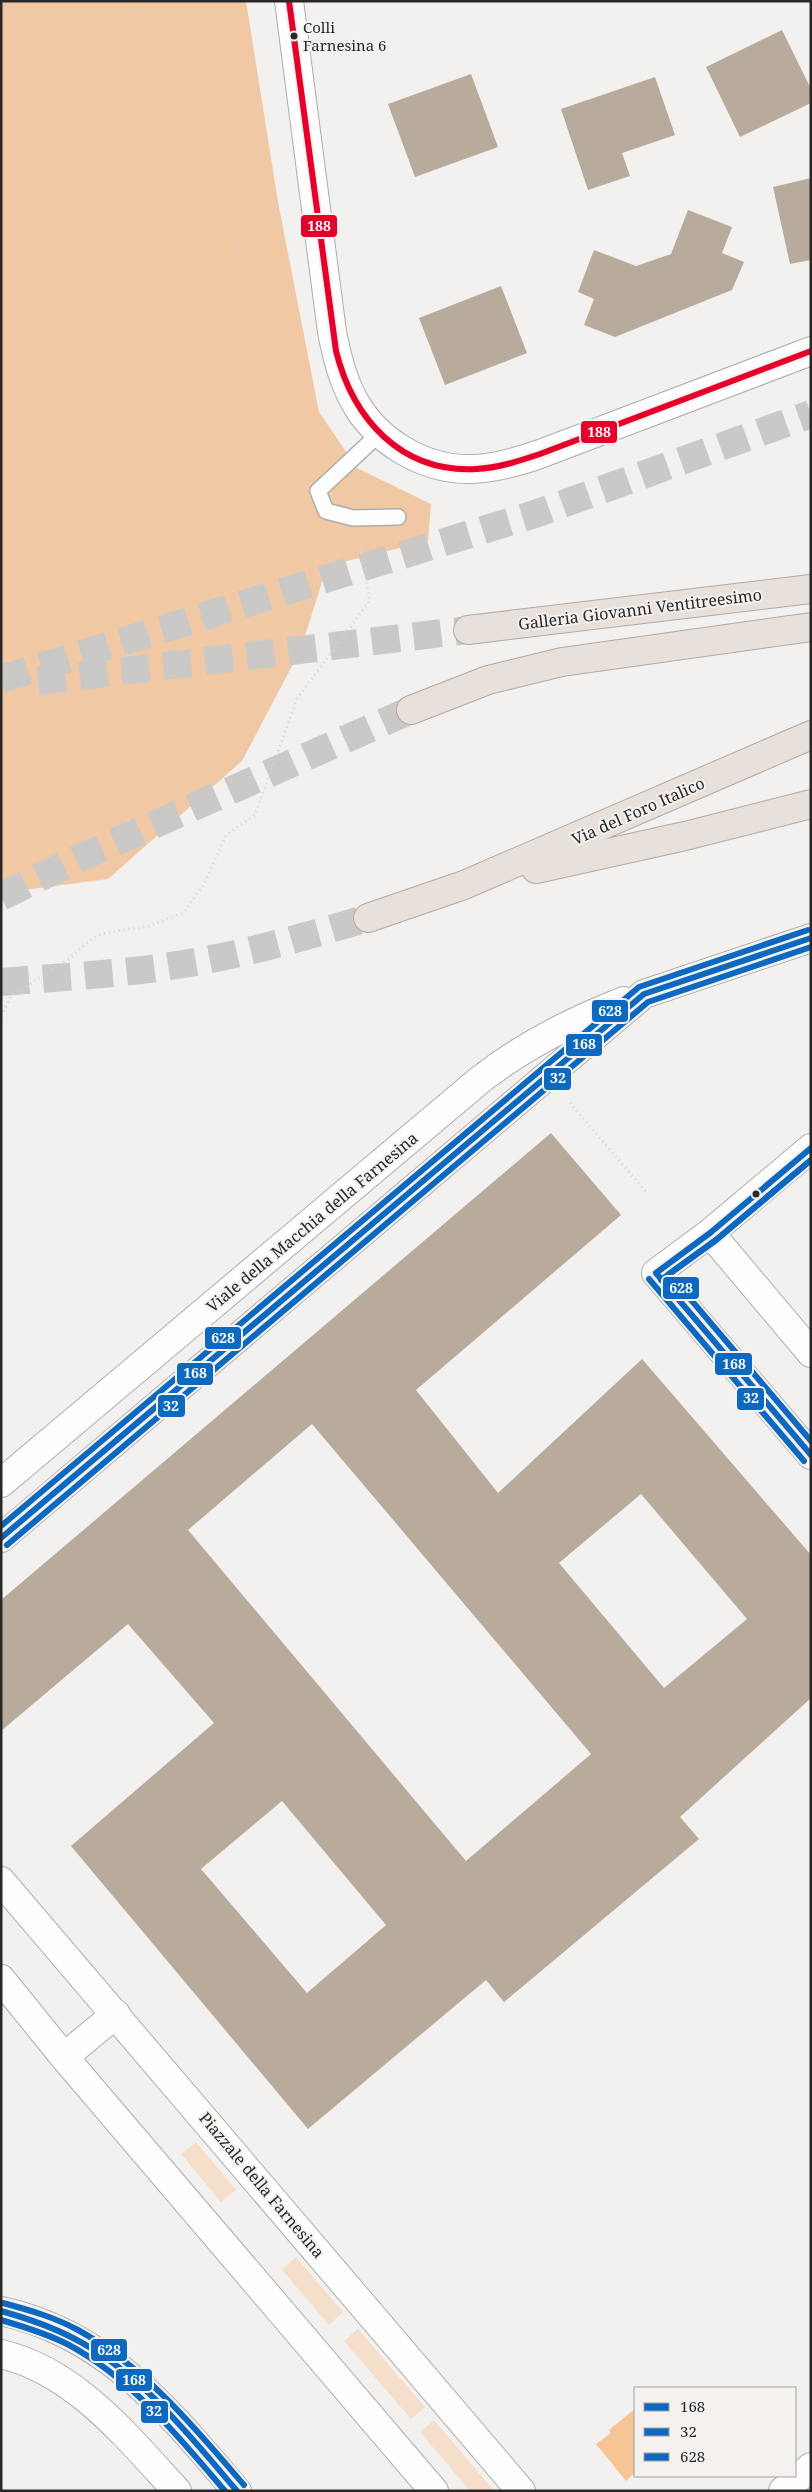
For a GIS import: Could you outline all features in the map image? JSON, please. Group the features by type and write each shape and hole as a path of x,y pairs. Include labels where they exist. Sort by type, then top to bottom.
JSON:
{"highway":[{"name":"Galleria Giovanni Ventitreesimo","path":"468,630 811,589"},
{"path":"411,710 488,680 562,662 811,627"},
{"name":"Via del Foro Italico","path":"464,885 811,735"},
{"path":"368,918 464,885 685,836 811,804"}],"street":[{"path":"289,1 335,348 343,377 355,403 380,433 412,455 440,466 471,470 502,465 540,454 811,351"},
{"name":"Viale della Macchia della Farnesina","path":"1,1483 493,1070 530,1044 562,1027 644,994 811,938"},
{"name":"Viale della Macchia della Farnesina","path":"1,1538 644,994"},
{"path":"811,1148 710,1233 656,1274 811,1455"},
{"path":"710,1233 811,1353"},
{"name":"Piazzale della Farnesina","path":"1,1881 521,2491"},
{"path":"1,1980 64,2057 434,2491"},
{"path":"64,2057 116,2014"},
{"path":"1,2311 53,2329 120,2368 166,2408 238,2491"},
{"path":"1,2354 30,2364 74,2390 128,2438 177,2491"},
{"path":"783,2491 811,2468"}],"lane":[{"path":"380,433 318,491 326,510 353,518 398,518"}],"path":[{"path":"134,1 185,105 241,262 286,416 318,491"},
{"path":"1,1016 11,996 69,959 89,941 104,933 149,926 183,913 204,884 226,835 255,814 297,699 370,600 364,557 353,518"},
{"path":"570,1103 646,1192"}],"shaded area":[{"path":"1,1 246,1 278,202 319,412 357,468 431,504 428,541 327,566 301,649 242,761 108,879 1,893"},
{"path":"196,2142 236,2190 221,2202 181,2154"},
{"path":"296,2257 343,2312 329,2325 282,2270"},
{"path":"358,2329 425,2407 411,2419 344,2341"},
{"path":"634,2410 634,2474 626,2481 596,2444 611,2433 609,2430"},
{"path":"434,2420 494,2491 470,2491 420,2432"}],"building":[{"path":"782,30 811,89 811,103 740,137 706,67"},
{"path":"471,74 498,147 415,177 388,104"},
{"path":"655,77 675,135 622,153 630,176 588,190 561,109"},
{"path":"811,178 811,260 790,264 773,187"},
{"path":"688,210 732,227 722,253 744,262 732,290 615,337 584,325 594,299 578,292 594,250 636,266 671,254"},
{"path":"501,286 527,353 445,385 419,318"},
{"path":"551,1133 621,1215 416,1390 498,1493 642,1359 811,1555 811,1698 680,1817 699,1839 504,2002 486,1980 308,2129 71,1846 214,1723 128,1624 1,1731 1,1600","holes":["312,1424 591,1754 466,1861 188,1530","641,1494 747,1619 664,1688 559,1563","282,1801 386,1925 307,1993 201,1869"]}],"tunnel":[{"path":"1,679 535,514 811,414"},
{"path":"38,681 468,630"},
{"path":"1,897 77,859 411,710"},
{"path":"1,982 115,973 207,960 253,950 368,918"}],"transit line":[{"name":"188","path":"289,1 336,351 354,399 384,437 403,451 425,462 449,468 476,469 508,464 540,454 811,351"},
{"name":"628","path":"1,1526 639,987 808,930"},
{"name":"168","path":"1,1538 644,994 811,938"},
{"name":"32","path":"7,1545 648,1002 811,947"},
{"name":"168","path":"656,1273 710,1233 811,1148"},
{"name":"32","path":"661,1280 716,1240 811,1160"},
{"name":"628","path":"811,1160 716,1240 669,1274 811,1441"},
{"name":"168","path":"656,1273 811,1455"},
{"name":"32","path":"649,1279 804,1461"},
{"name":"628","path":"3,2303 41,2314 69,2325 102,2345 125,2362 168,2400 244,2485"},
{"name":"168","path":"1,2311 38,2323 73,2338 120,2368 182,2427 237,2491"},
{"name":"32","path":"1,2320 61,2341 92,2359 113,2375 153,2410 225,2491"}],"place":[{"name":"Colli Farnesina 6","path":"294,36"}]}
